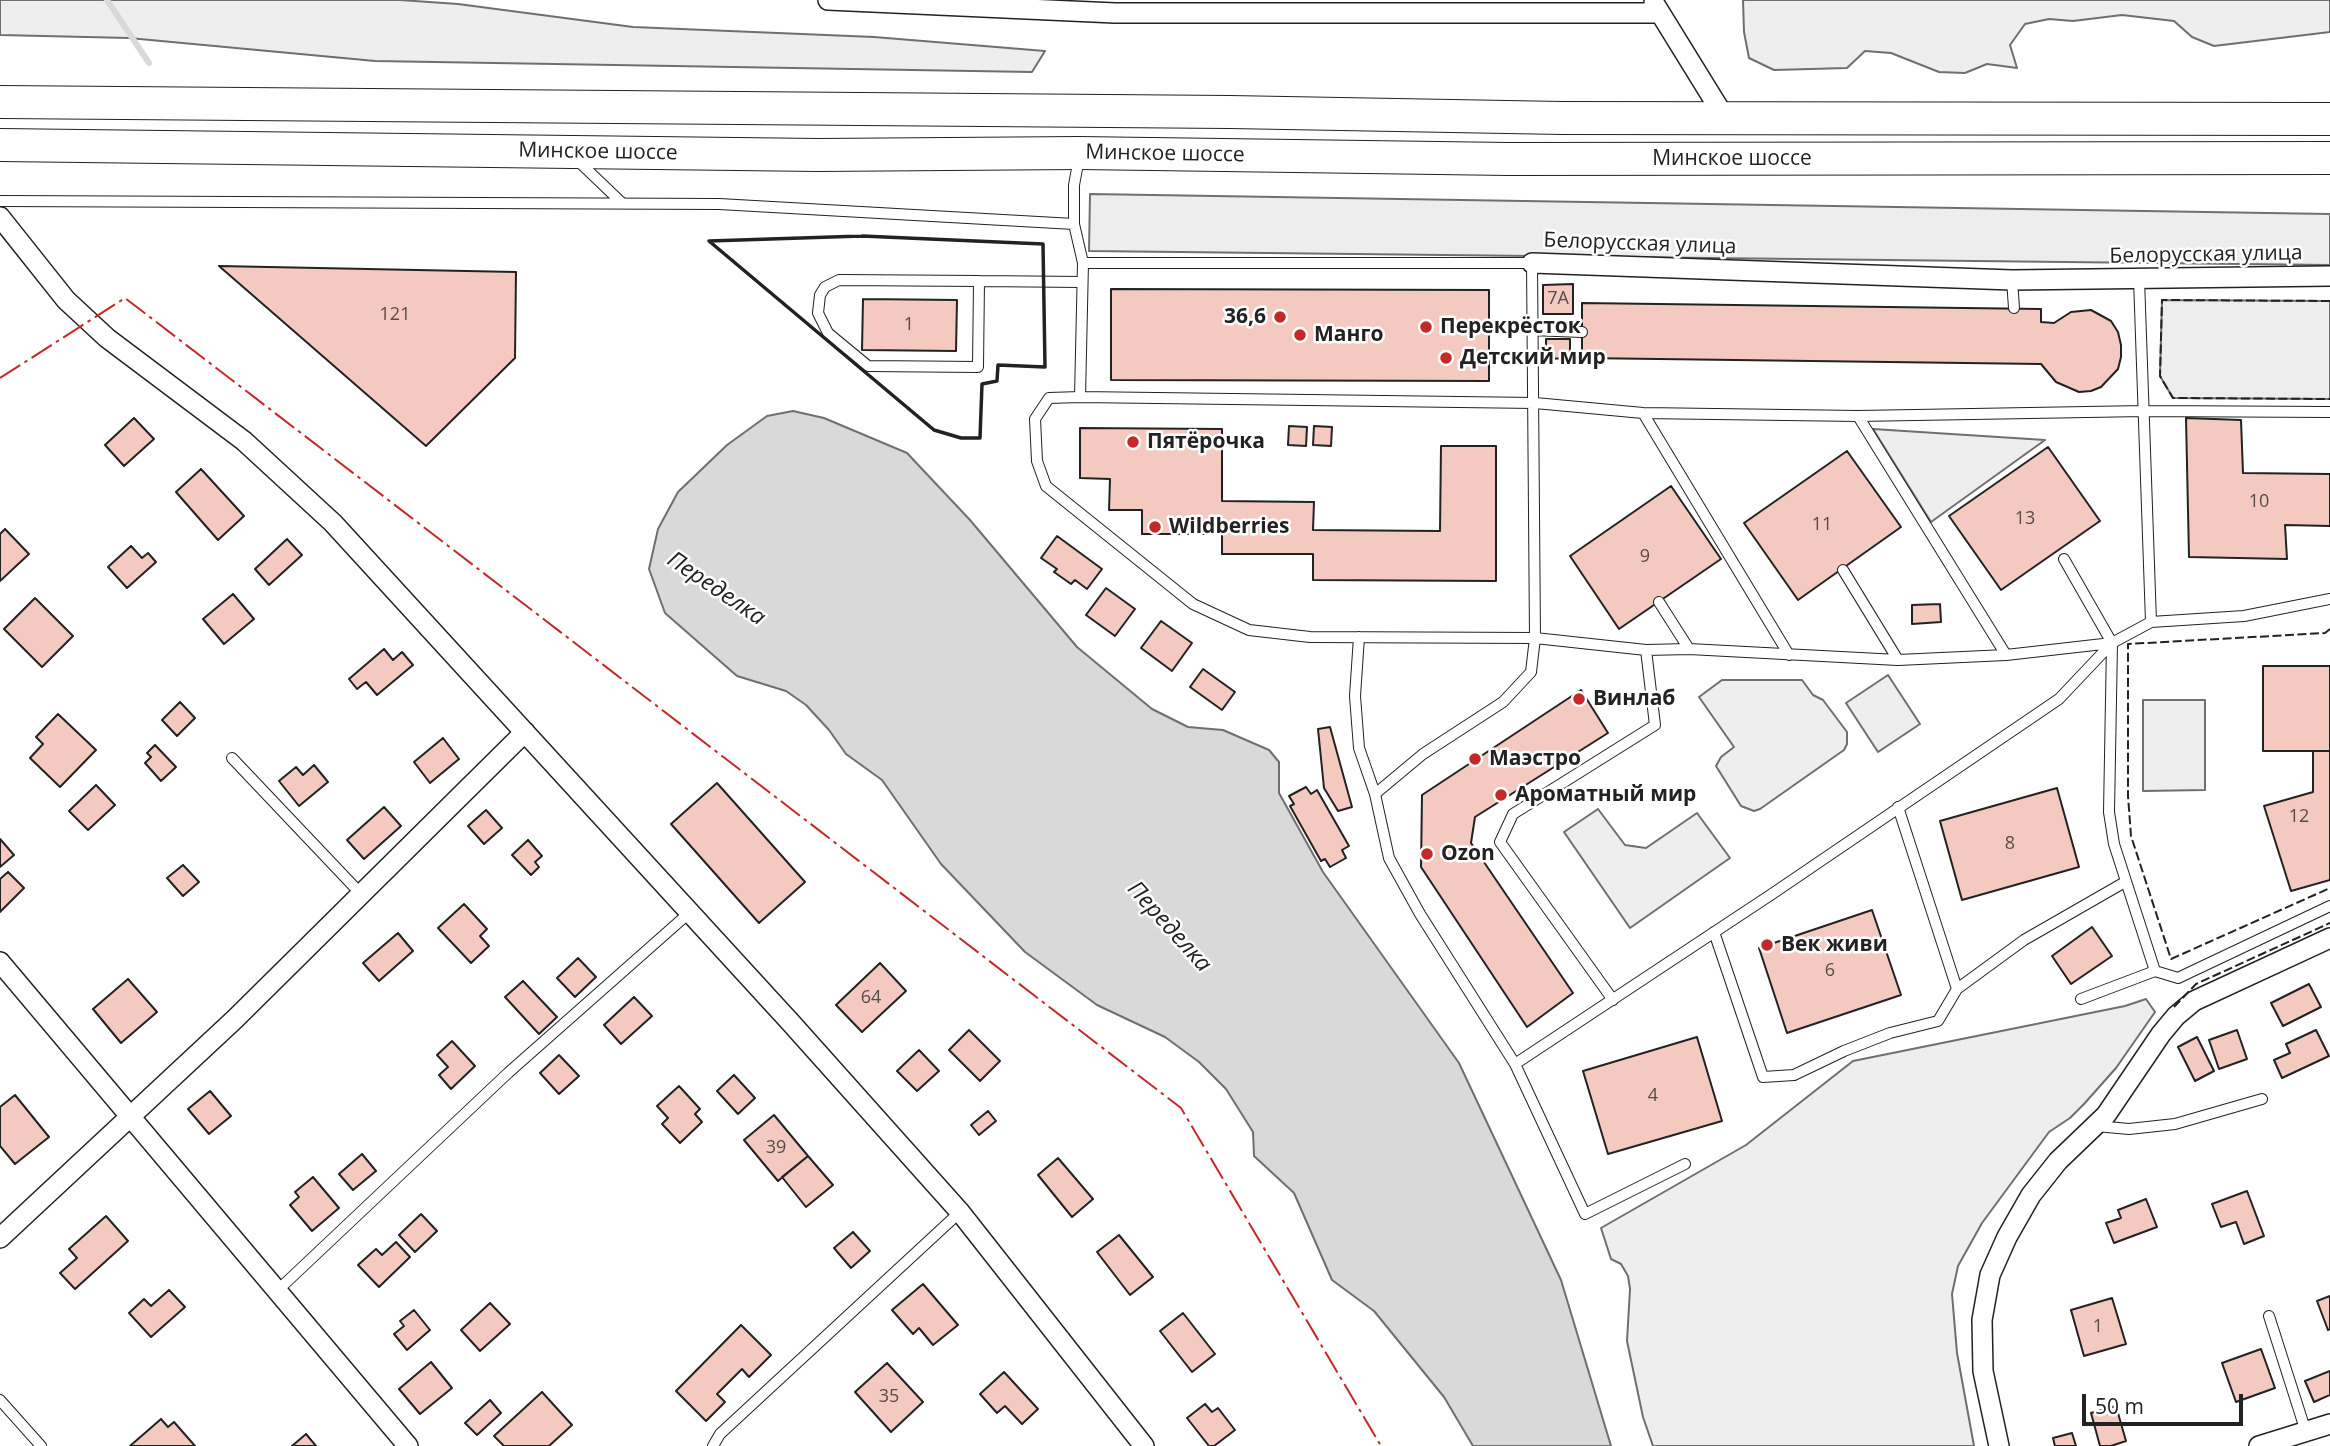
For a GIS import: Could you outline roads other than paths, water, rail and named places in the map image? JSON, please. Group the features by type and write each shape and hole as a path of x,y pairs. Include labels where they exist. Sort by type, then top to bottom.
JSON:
{"highway":[{"name":"Минское шоссе","path":"0,102 1726,118 2330,119"},
{"name":"Минское шоссе","path":"0,145 818,155 1079,153 1509,159 2330,158"}],"street":[{"path":"828,0 1115,13 1656,6 1726,118"},
{"path":"0,217 66,300 96,329 244,441 325,515 960,1212 1144,1446"},
{"name":"Белорусская улица","path":"1532,263 2012,280 2330,276"},
{"path":"0,1238 235,1019 525,732"},
{"path":"1999,1446 1983,1371 1982,1320 1990,1275 2007,1237 2031,1195 2058,1161 2096,1126 2130,1082 2161,1034 2194,1001 2330,938"},
{"path":"0,962 408,1446"},
{"path":"2259,1446 2330,1424"}],"lane":[{"path":"567,151 622,203"},
{"path":"1079,153 1074,185 1074,225 1083,263 1080,397"},
{"path":"0,201 719,204 1074,225"},
{"name":"Белорусская улица","path":"1083,263 1532,263"},
{"path":"1375,794 1423,754 1503,702 1531,672 1535,638 1532,263"},
{"path":"2139,279 2151,622"},
{"path":"979,281 978,367 867,366 828,333 818,313 820,295 825,287 839,280 979,281 1082,282"},
{"path":"2012,280 2014,308"},
{"path":"1531,330 1582,332"},
{"path":"2112,643 2006,655 1898,660 1689,649 1646,650 1535,638 1310,637 1249,630 1193,604 1045,486 1037,461 1035,419 1049,398 1080,397 1535,403 1643,413 1858,416 2144,411 2330,412"},
{"path":"1643,413 1789,655"},
{"path":"1858,416 2006,655"},
{"path":"2064,559 2112,643 2109,812 2114,845 2155,971"},
{"path":"1843,570 1898,660"},
{"path":"1515,1064 2059,699 2112,643 2151,622 2244,616 2330,599"},
{"path":"1659,602 1689,649"},
{"path":"1359,637 1355,696 1359,748 1375,794 1389,858 1420,914 1515,1064 1586,1214 1685,1164"},
{"path":"1613,1000 1500,842 1513,814 1655,725 1646,650"},
{"path":"232,758 361,894"},
{"path":"1898,807 1957,989"},
{"path":"1714,932 1763,1077 1794,1075 1890,1032 1938,1021 1957,989 2024,940 2126,882"},
{"path":"2081,999 2155,971 2178,978 2330,906"},
{"path":"277,1291 508,1073 689,912"},
{"path":"2096,1126 2129,1129 2175,1124 2262,1099"},
{"path":"713,1446 720,1434 960,1212"},
{"path":"2269,1316 2306,1432"},
{"path":"0,1400 41,1446"}],"water":[{"path":"793,411 824,418 907,453 970,520 1077,647 1152,709 1188,727 1223,730 1269,750 1279,762 1279,793 1323,872 1459,1063 1561,1280 1611,1446 1473,1446 1444,1397 1374,1311 1332,1280 1294,1193 1254,1156 1253,1132 1226,1089 1199,1062 1165,1037 1097,1005 1025,952 941,864 882,780 846,754 806,705 786,691 737,676 665,613 649,569 658,529 678,492 727,445 767,416"}],"waterway":[{"name":"Переделка","path":"107,0 149,63"}],"place":[{"name":"36,6","path":"1280,317"},
{"name":"Перекрёсток","path":"1426,327"},
{"name":"Манго","path":"1300,335"},
{"name":"Детский мир","path":"1446,358"},
{"name":"Пятёрочка","path":"1133,442"},
{"name":"Wildberries","path":"1155,527"},
{"name":"Винлаб","path":"1579,699"},
{"name":"Маэстро","path":"1475,759"},
{"name":"Ароматный мир","path":"1501,795"},
{"name":"Ozon","path":"1427,854"},
{"name":"Век живи","path":"1767,945"}]}
